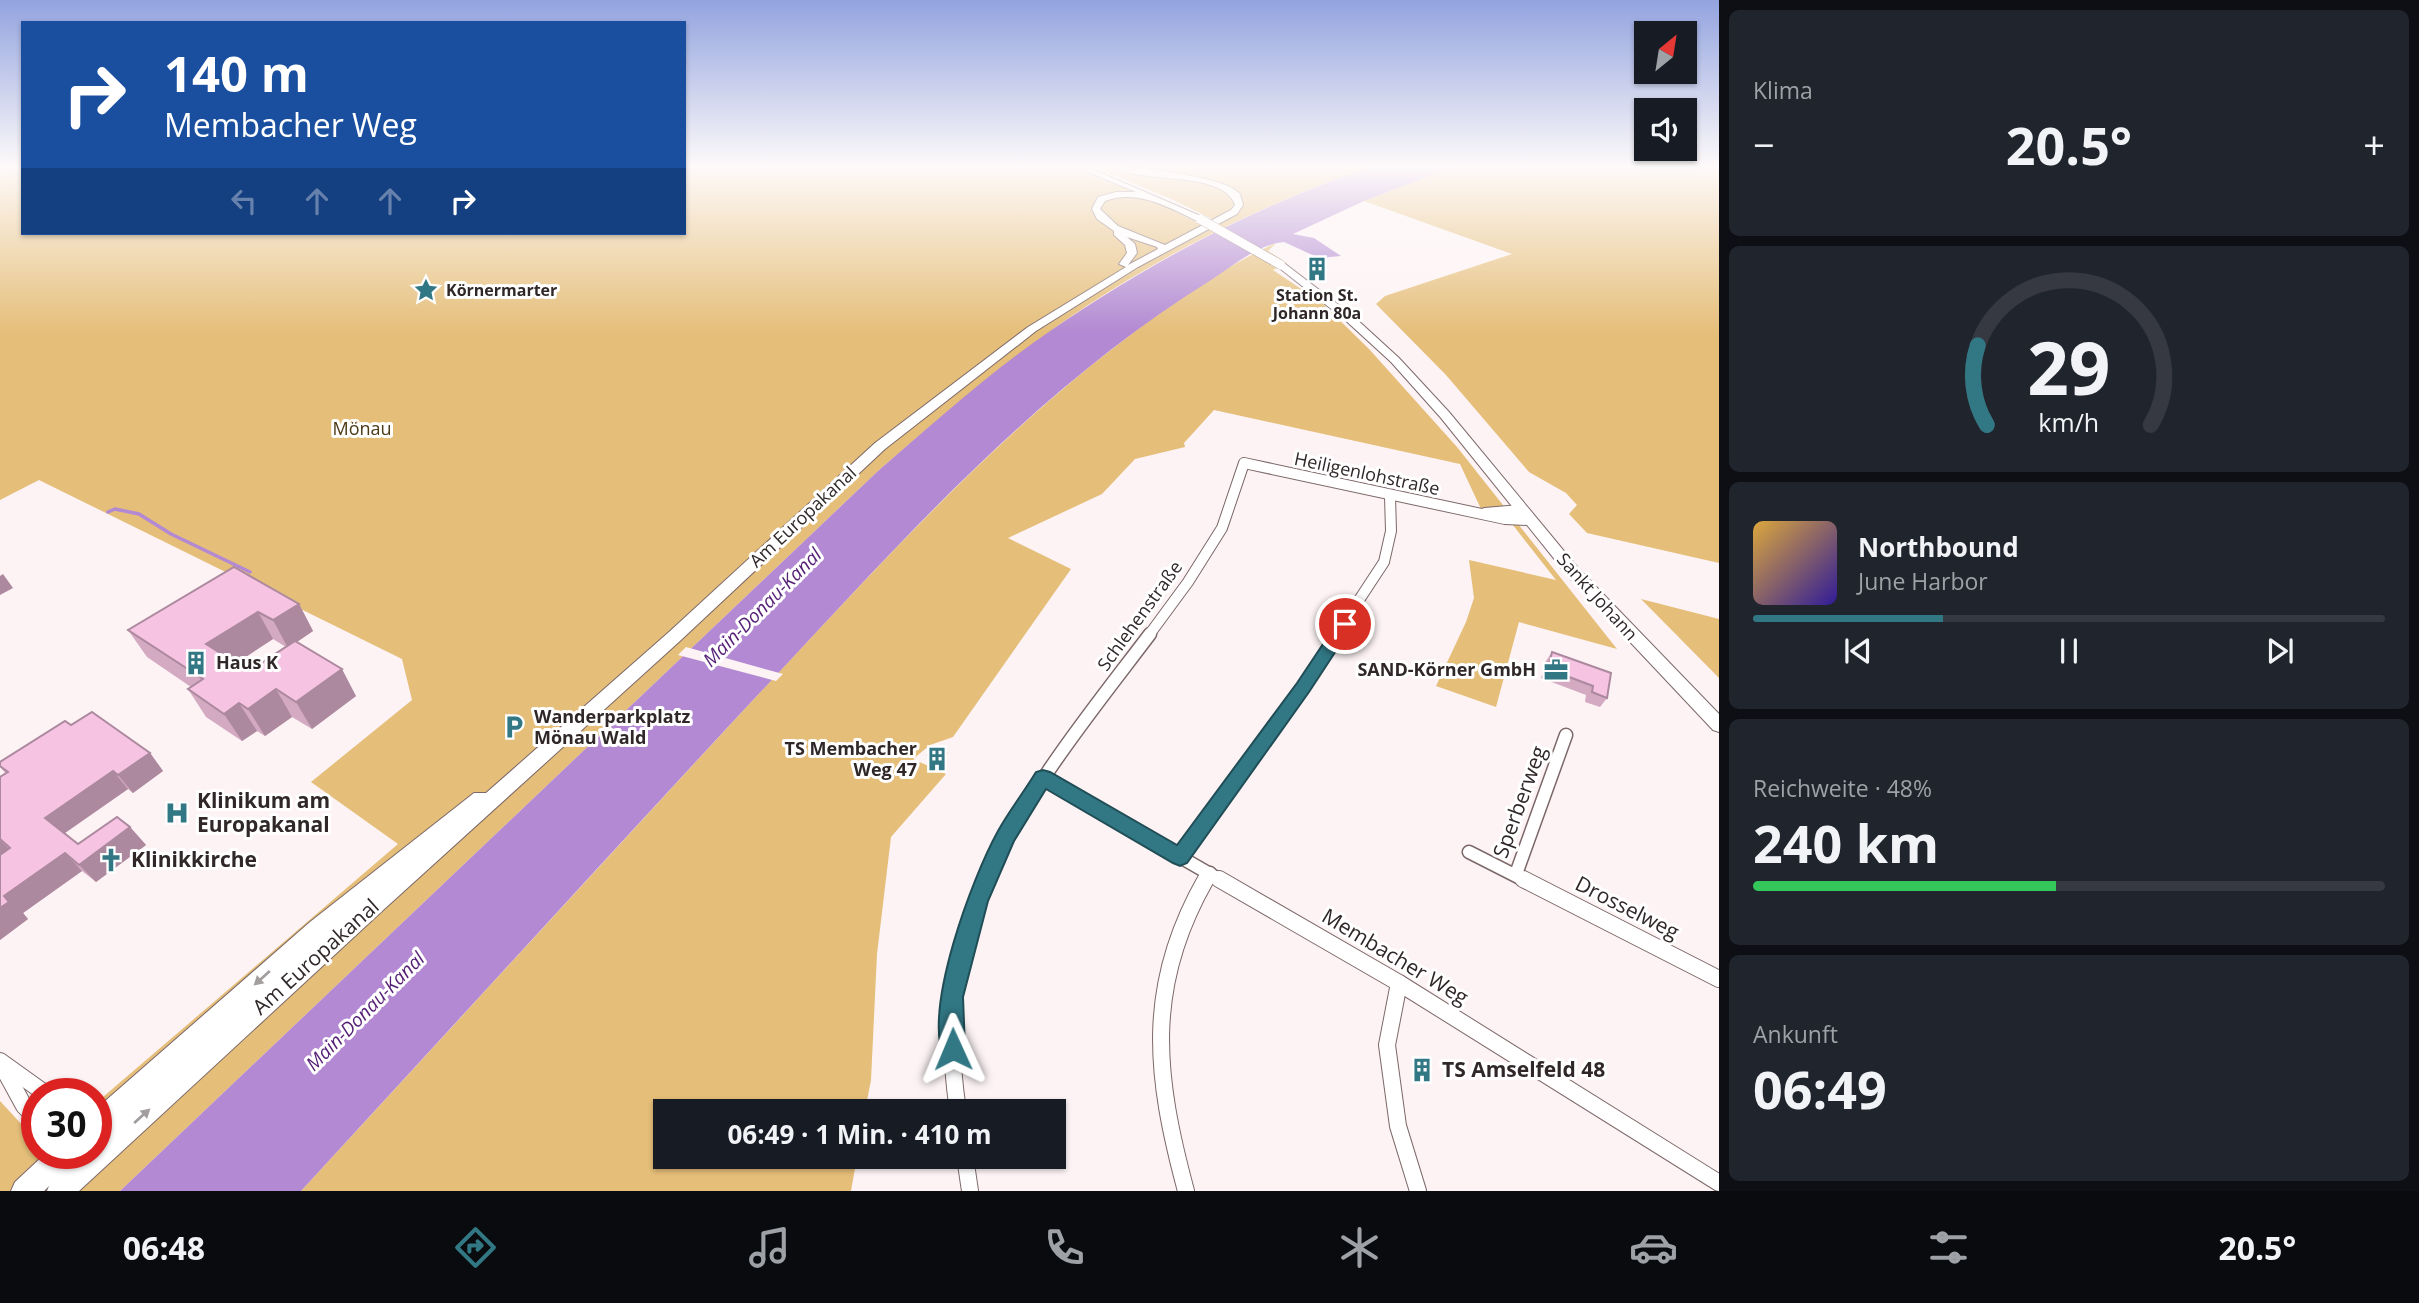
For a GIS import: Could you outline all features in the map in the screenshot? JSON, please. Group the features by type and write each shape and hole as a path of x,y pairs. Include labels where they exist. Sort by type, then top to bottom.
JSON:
{"main road":[{"path":"1102,223 1130,244 1132,253 1124,264"},
{"path":"1107,223 1162,247"},
{"name":"Sankt Johann","path":"1206,223 1281,265 1348,317 1395,360 1603,605 1719,725"},
{"name":"Am Europakanal","path":"1078,299 1124,264 1214,223"},
{"path":"1123,237 1162,247"},
{"name":"Am Europakanal","path":"112,1128 373,905 543,755 880,446 989,359 1162,247"},
{"name":"Am Europakanal","path":"112,1112 368,887 473,804 543,755"},
{"name":"Am Europakanal","path":"24,1191 58,1169"},
{"name":"Am Europakanal","path":"60,1191 72,1169"}],"street":[{"name":"Heiligenlohstraße","path":"1244,463 1512,520 1525,515"},
{"name":"Schlehenstraße","path":"956,1099 953,1076 952,997 978,901 1005,837 1043,778 1172,605 1223,526 1244,463"},
{"path":"1180,857 1303,687 1384,562 1391,531 1390,496"},
{"name":"Sperberweg","path":"1469,852 1516,874 1566,735"},
{"name":"Membacher Weg","path":"1043,778 1399,982 1719,1183"},
{"path":"1186,1191 1161,1083 1161,1026 1167,971 1179,928 1194,896 1210,873"},
{"name":"Drosselweg","path":"1516,874 1719,979"},
{"path":"1399,982 1387,1045 1398,1125 1418,1191"},
{"path":"1,1064 22,1078"},
{"path":"1,1064 21,1101"},
{"path":"967,1169 970,1191"}],"green space":[{"name":"Mönau","path":"0,223 21,223 21,235 686,235 686,223 1234,223 1155,264 1060,324 954,406 878,471 120,1191 0,1191 0,1101 21,1124 21,1169 112,1169 112,1089 398,844 311,782 412,700 402,659 39,480 0,500"},
{"path":"1424,223 1719,223 1719,563 1587,533 1569,514 1577,505 1566,493 1529,472 1446,375 1376,304 1385,296 1512,254"},
{"path":"1276,243 1268,251 1287,263 1273,270 1322,303 1369,349 1457,447 1617,649 1519,622 1496,707 1436,686 1466,622 1474,598 1469,560 1556,580 1498,506 1481,509 1460,464 1214,410 1184,443 1185,447 1135,459 1102,494 1008,538 1071,569 953,737 930,745 913,759 946,774 891,837 877,954 871,1080 867,1099 653,1099 653,1169 855,1169 851,1191 301,1191 780,671 951,492 995,449 1088,368 1170,306 1240,261"},
{"path":"1641,599 1719,619 1719,678"}],"water":[{"name":"Main-Donau-Kanal","path":"1235,223 1318,223 1293,234 1314,238 1341,256 1319,258 1284,242 1246,256 1148,322 1089,367 1032,416 977,466 871,573 301,1191 120,1191 878,471 1033,343 1113,290"}],"pier":[{"path":"686,647 783,674 776,681 678,655"}],"building":[{"path":"234,567 299,604 273,620 258,612 206,644 249,671 295,641 342,669 296,702 276,689 248,709 239,703 224,714 188,689 203,679 128,630"},
{"path":"1552,652 1611,673 1607,698 1592,692 1593,686 1548,669"},
{"path":"92,712 150,753 118,775 113,771 45,818 78,844 117,817 130,827 79,865 65,853 4,896 9,902 0,908 0,855 10,848 0,839 0,777 8,772 0,766 0,762 65,721 71,725"},
{"path":"934,747 946,753 940,761 928,755"}],"waterway":[{"path":"108,512 115,509 139,514 171,534 250,572"}],"place":[{"name":"Station St. Johann 80a","path":"1317,269"},
{"name":"Körnermarter","path":"426,290"},
{"name":"Haus K","path":"196,663"},
{"name":"SAND-Körner GmbH","path":"1556,670"},
{"name":"Wanderparkplatz Mönau Wald","path":"514,727"},
{"name":"TS Membacher Weg 47","path":"937,759"},
{"name":"Klinikum am Europakanal","path":"177,813"},
{"name":"Klinikkirche","path":"111,860"},
{"name":"TS Amselfeld 48","path":"1422,1070"}],"route":[{"path":"953,1049 952,997 978,901 1005,837 1043,778 1180,857 1303,687 1345,624"}]}
